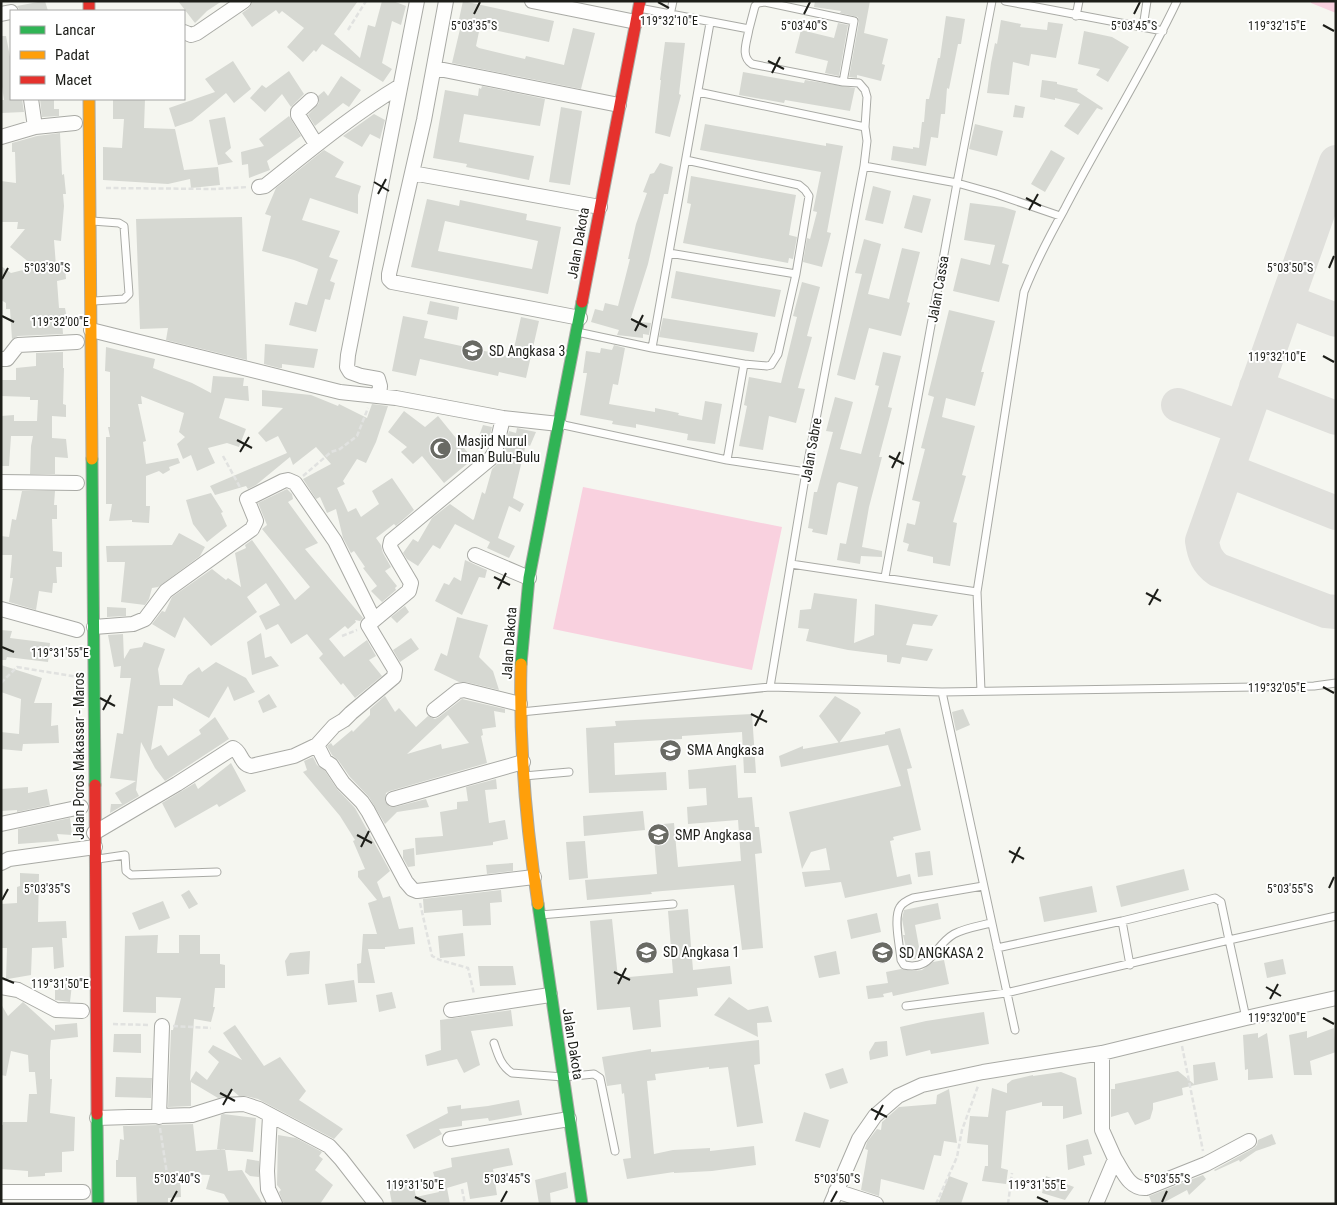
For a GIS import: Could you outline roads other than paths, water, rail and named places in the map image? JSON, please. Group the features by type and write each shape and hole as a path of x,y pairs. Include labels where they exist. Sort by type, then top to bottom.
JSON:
{"main road":[{"name":"Jalan Dakota","path":"582,1204 534,877 523,769 520,708 521,658 530,578 638,10"},
{"name":"Jalan Poros Makassar - Maros","path":"89,100 91,302 80,339 94,627 98,1204"}],"street":[{"path":"185,32 191,35 198,33 244,1"},
{"path":"376,396 380,386 378,379 350,372 347,367 348,355 417,1"},
{"path":"446,1 434,68 389,274 390,280 392,282 580,318"},
{"path":"537,2 638,10"},
{"path":"434,68 619,105"},
{"path":"259,187 265,186 316,144 400,86"},
{"path":"31,100 35,127"},
{"path":"311,100 302,107 298,115 316,144"},
{"path":"1,137 35,127 75,123"},
{"path":"412,173 600,206"},
{"path":"1,359 7,358 18,345 80,339 340,392 396,398 503,418 558,424"},
{"path":"94,833 233,748 237,750 245,763 251,766 294,756 317,746 334,726 344,720 395,674 395,670 368,625 409,591 411,587 411,583 391,549 391,541 492,458 503,418"},
{"path":"94,627 133,624 145,619 166,591 252,529 256,520 247,499 288,480 294,483 335,541 374,620"},
{"path":"1,482 77,483"},
{"path":"475,555 530,578"},
{"path":"1,609 78,630"},
{"path":"434,710 458,691 464,690 520,708"},
{"path":"317,746 325,761 331,765 343,783 362,802 406,882 412,888 417,891 534,877"},
{"path":"393,799 523,769"},
{"path":"1,824 80,807"},
{"path":"1,863 9,859 80,849 95,854"},
{"path":"1,987 18,990 56,1010 82,1010"},
{"path":"452,1010 550,995"},
{"path":"876,1204 833,1197 859,1139 875,1116 898,1096 922,1085 983,1072 1102,1053 1336,998"},
{"path":"159,1117 162,1026"},
{"path":"1102,1053 1102,1130 1115,1159 1132,1184 1141,1188 1154,1185 1206,1164 1249,1141"},
{"path":"97,1118 192,1115 224,1105 244,1104 259,1109 329,1146 376,1204"},
{"path":"270,1116 268,1189 275,1204"},
{"path":"450,1139 569,1118"},
{"path":"1096,1204 1115,1159"},
{"path":"1,1192 83,1192"}],"lane":[{"path":"670,15 673,1"},
{"name":"Jalan Cassa","path":"886,577 992,1"},
{"path":"1005,1 1163,31"},
{"path":"1076,16 1078,1"},
{"path":"1144,27 1147,1"},
{"path":"980,691 977,592 1024,292 1033,267 1163,31 1177,1"},
{"path":"765,2 854,21 843,82 752,64 747,60 745,54 755,6 758,3 765,2"},
{"path":"638,10 749,30"},
{"path":"652,348 710,23"},
{"name":"Jalan Sabre","path":"770,687 806,472 864,166 867,132 865,127 867,97 865,90 859,84 843,82"},
{"path":"698,92 865,127"},
{"path":"576,332 744,364 771,365 778,354 796,274 808,196 799,185 686,160"},
{"path":"864,166 957,183 1060,216"},
{"path":"90,221 119,223 124,226 129,294 124,299 91,302"},
{"path":"669,253 796,274"},
{"path":"727,460 744,364"},
{"path":"558,424 727,460 806,472"},
{"path":"791,564 977,592"},
{"path":"520,708 770,687 942,692 1314,686 1336,683"},
{"path":"942,692 1015,1030"},
{"path":"523,769 569,772"},
{"path":"95,854 124,855 126,871 131,875 217,872"},
{"path":"983,886 913,898 906,901 899,908 897,918 901,960 904,965 925,964 944,941 952,935 961,930 992,923"},
{"path":"997,948 1122,921 1215,898 1221,902 1246,1018"},
{"path":"539,915 673,904"},
{"path":"906,1006 1006,993 1336,916"},
{"path":"1122,921 1130,965"},
{"path":"494,1043 501,1062 512,1073 563,1077 594,1074 600,1078 615,1151"}],"place":[{"name":"SD Angkasa 3","path":"473,351"},
{"name":"Masjid Nurul Iman Bulu-Bulu","path":"441,449"},
{"name":"SMA Angkasa","path":"671,750"},
{"name":"SMP Angkasa","path":"659,835"},
{"name":"SD Angkasa 1","path":"647,952"},
{"name":"SD ANGKASA 2","path":"883,953"}]}
